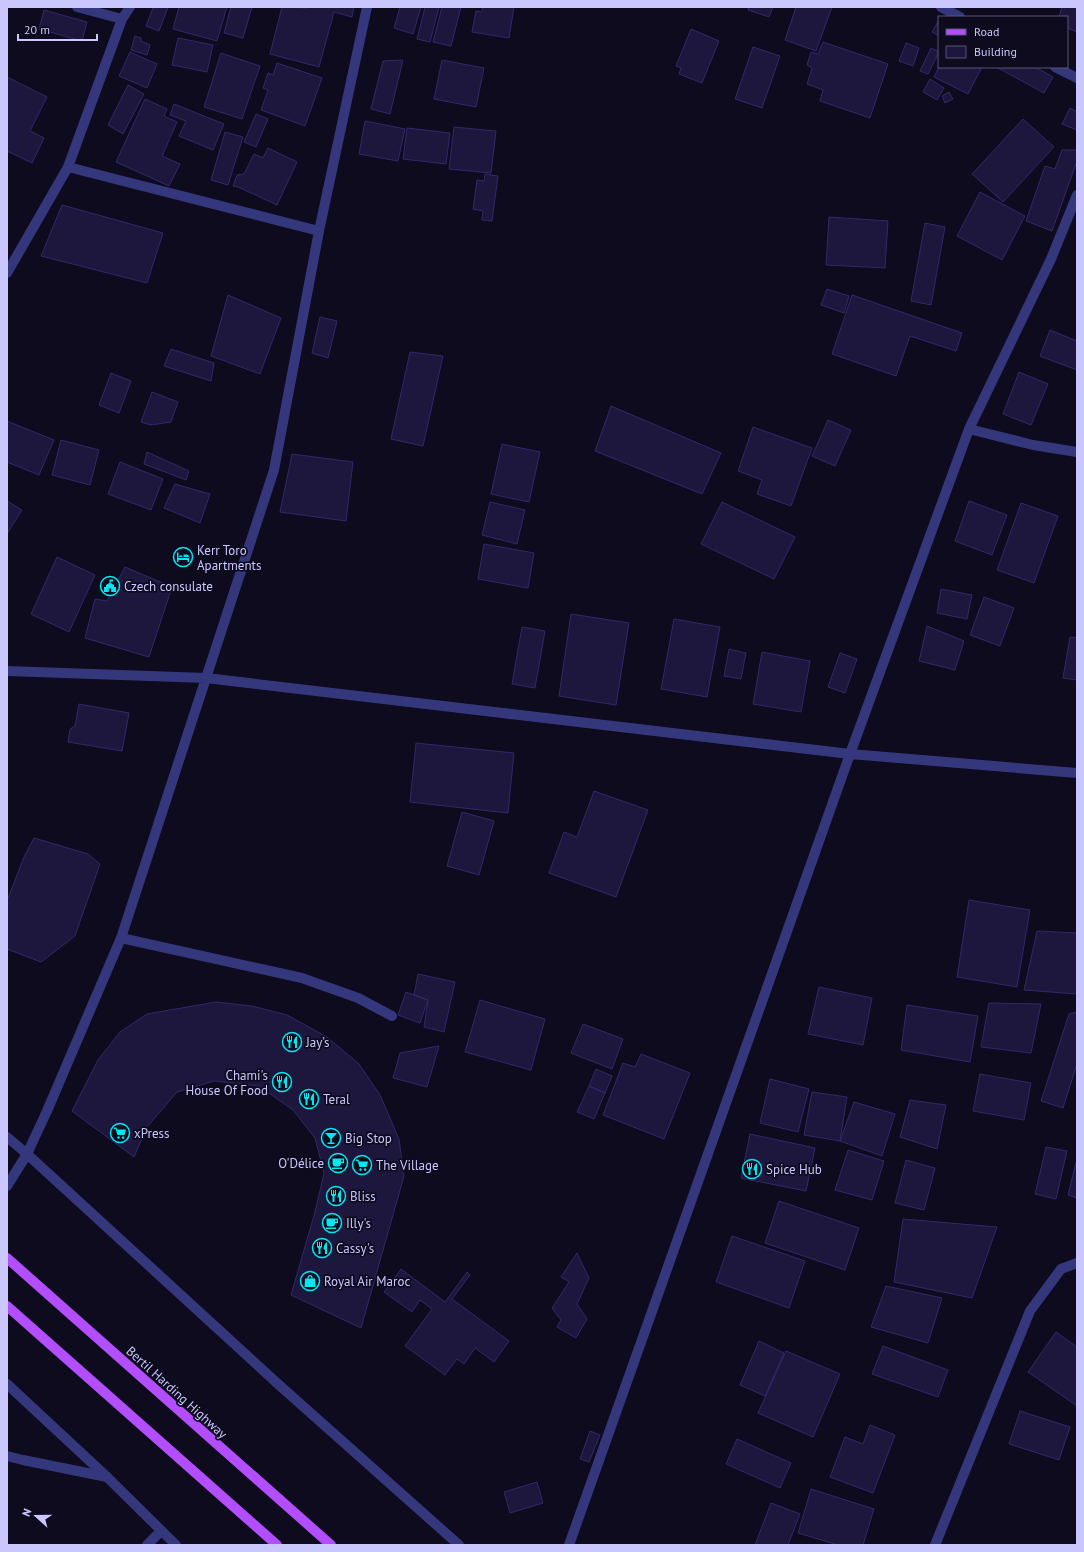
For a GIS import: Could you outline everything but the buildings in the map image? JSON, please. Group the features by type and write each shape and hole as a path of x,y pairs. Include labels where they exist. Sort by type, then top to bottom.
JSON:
{"main road":[{"name":"Bertil Harding Highway","path":"7,1258 331,1545"},
{"path":"7,1306 277,1545"}],"street":[{"path":"77,7 122,19"},
{"path":"7,273 68,167 122,19 130,7"},
{"path":"7,1186 27,1154 47,1112 121,938 274,470 319,231 367,7"},
{"path":"941,7 958,16"},
{"path":"1057,68 1077,78"},
{"path":"68,167 319,231"},
{"path":"569,1545 850,754 969,429 1051,259 1077,195"},
{"path":"969,429 1034,445 1077,452"},
{"path":"7,671 206,678 850,754 1077,773"},
{"path":"121,938 302,978 358,998 392,1016"},
{"path":"7,1137 278,1384 459,1545"},
{"path":"935,1545 1030,1311 1061,1269 1077,1263"},
{"path":"7,1384 107,1477 176,1545"},
{"path":"7,1456 107,1477"},
{"path":"147,1545 161,1531"}],"place":[{"name":"Kerr Toro Apartments","path":"183,557"},
{"name":"Czech consulate","path":"110,586"},
{"name":"Jay’s","path":"292,1042"},
{"name":"Chami's House Of Food","path":"282,1082"},
{"name":"Teral","path":"309,1099"},
{"name":"xPress","path":"120,1133"},
{"name":"Big Stop","path":"331,1138"},
{"name":"O'Délice","path":"338,1163"},
{"name":"The Village","path":"362,1165"},
{"name":"Spice Hub","path":"752,1169"},
{"name":"Bliss","path":"336,1196"},
{"name":"Illy's","path":"332,1223"},
{"name":"Cassy's","path":"322,1248"},
{"name":"Royal Air Maroc","path":"310,1281"}]}
